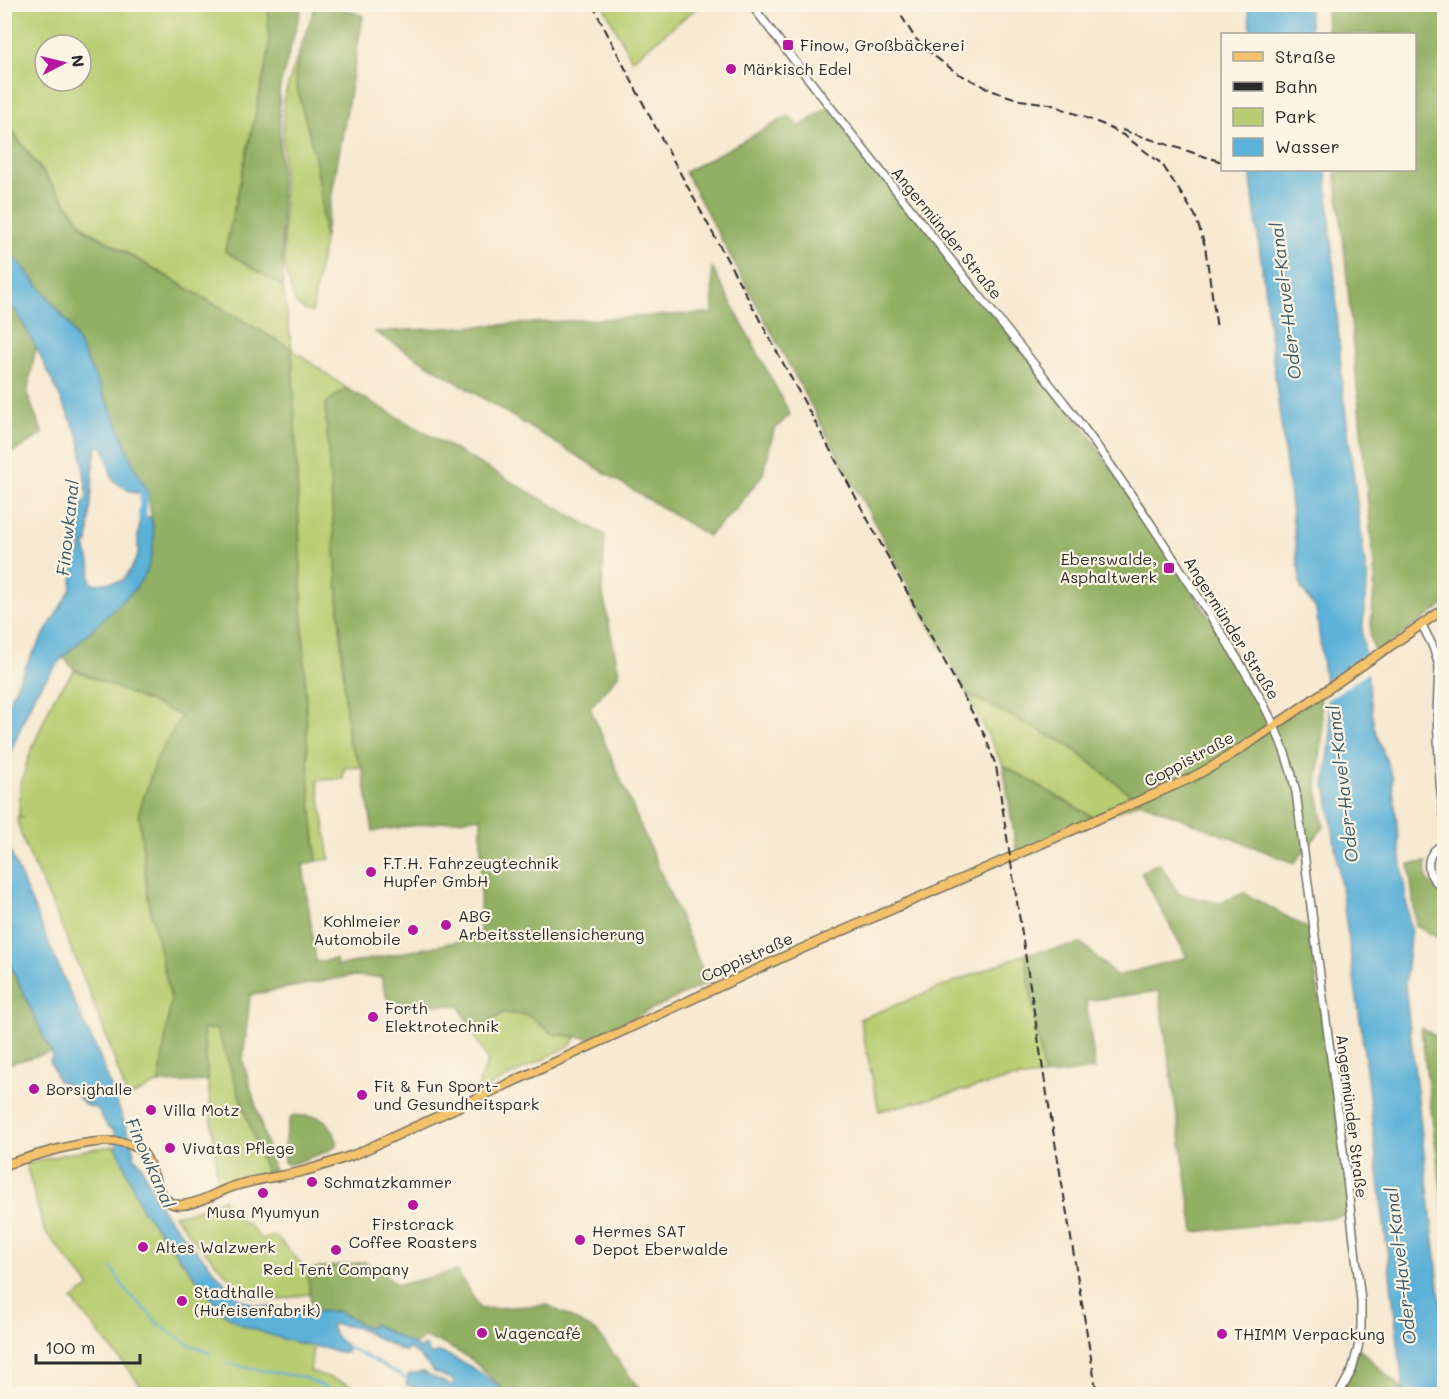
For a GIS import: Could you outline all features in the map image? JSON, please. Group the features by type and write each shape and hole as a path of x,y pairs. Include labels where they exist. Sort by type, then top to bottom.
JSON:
{"main road":[{"name":"Coppistraße","path":"4,1165 69,1146 119,1141 137,1148 147,1158 161,1191 170,1203 188,1205 231,1187 304,1171 357,1154 790,954 1171,788 1213,766 1444,609"}],"street":[{"name":"Angermünder Straße","path":"751,4 829,107 1038,369 1125,485 1266,707 1288,760 1296,792 1361,1301 1358,1348 1352,1370 1339,1395"},
{"path":"1422,625 1435,650 1439,666 1437,714 1444,816"},
{"path":"1444,844 1435,849 1429,862 1431,877 1444,887"}],"green space":[{"path":"316,4 333,5 363,16 324,240 321,192 314,152 295,80 300,49"},
{"path":"4,5 268,5 269,52 225,251 283,287 292,349 86,229 5,121"},
{"path":"268,5 302,5 279,90 283,287 225,251 269,52"},
{"path":"603,5 700,5 632,60"},
{"path":"1326,5 1444,5 1444,605 1375,653 1370,636 1375,579 1335,171 1416,171 1416,33 1327,33"},
{"path":"300,49 295,80 314,152 321,192 324,240 312,312 304,310 295,302 284,265 283,100"},
{"path":"829,107 1089,435 1231,650 1274,725 1320,695 1323,731 1317,785 1324,827 1294,863 1140,802 1067,744 967,694 685,172 789,116 799,127"},
{"path":"4,121 86,230 292,349 309,783 317,861 303,865 316,962 336,959 337,966 480,937 481,817 373,831 362,767 348,740 325,404 346,388 605,535 602,590 619,674 590,708 708,983 590,1038 553,1034 527,1015 503,1013 473,1032 459,1006 388,1002 381,977 350,976 250,995 243,1061 274,1170 266,1173 217,1029 203,1029 208,1081 159,1083 171,1000 148,898 139,812 157,758 182,716 75,670 63,657 134,590 147,572 154,537 148,493 132,462 117,422 69,324 25,269 5,249"},
{"path":"712,267 790,414 774,430 763,474 736,509 708,536 375,332 713,314"},
{"path":"4,298 16,311 36,347 27,394 43,434 5,457"},
{"path":"292,349 346,388 325,404 348,740 362,767 344,768 343,779 317,780 330,859 317,861 309,783"},
{"path":"75,670 182,715 157,758 139,812 148,898 171,1000 159,1083 127,1098 93,1001 27,850 17,817 25,818 19,816 20,786 29,756 53,699"},
{"path":"967,694 1067,744 1140,802 1098,820 1003,765"},
{"path":"1003,765 1098,820 1017,855"},
{"path":"1426,862 1429,881 1435,888 1444,892 1444,941 1416,926 1409,864"},
{"path":"1159,863 1179,894 1219,903 1244,893 1309,929 1351,1215 1194,1232 1159,991 1086,1001 1095,1069 1044,1076 1025,954 1082,944 1117,976 1187,957 1141,872"},
{"path":"4,953 51,1052 5,1065 4,1064"},
{"path":"1025,954 1044,1076 1010,1079 879,1111 860,1019"},
{"path":"503,1013 527,1015 553,1034 577,1037 569,1046 483,1090 478,1086 488,1061 473,1032"},
{"path":"1421,1028 1444,1041 1444,1213"},
{"path":"203,1029 217,1029 266,1173 232,1180 218,1186"},
{"path":"292,1116 323,1119 334,1133 336,1145 328,1151 295,1163 284,1162 286,1132"},
{"path":"117,1147 141,1208 185,1265 285,1340 313,1346 310,1371 345,1383 367,1394 148,1394 72,1300 90,1287 44,1230 26,1164 70,1153"},
{"path":"223,1199 230,1211 244,1224 247,1223 261,1239 276,1236 307,1270 310,1294 276,1300 246,1295 174,1215 195,1211"},
{"path":"365,1262 398,1285 457,1271 480,1309 548,1305 597,1332 640,1390 651,1394 508,1394 471,1359 440,1342 424,1338 414,1345 374,1324 371,1328 366,1327 341,1312 312,1312 307,1270"},
{"path":"1358,1348 1403,1390 1404,1394 1338,1394"}],"water":[{"path":"1248,5 1308,5 1311,33 1251,33"},
{"name":"Oder-Havel-Kanal","path":"1250,171 1326,171 1342,385 1368,575 1362,632 1374,727 1393,779 1411,927 1405,986 1444,1330 1444,1394 1404,1394 1361,1027 1327,789 1325,788 1331,731 1316,609 1301,588"},
{"path":"5,249 25,269 69,324 117,422 132,462 148,493 133,492 113,480 104,447 97,447 88,543 85,543 91,565 91,583 122,581 131,569 138,555 140,517 151,517 154,537 147,572 134,590 63,657 35,693 9,756 5,776 5,709 30,658 71,589 75,560 79,556 82,502 86,501 87,496 80,439 36,347 16,311 5,298"},
{"path":"4,837 68,989 99,1055 131,1140 135,1158 140,1163 164,1213 238,1298 254,1305 312,1312 336,1311 366,1327 371,1328 373,1324 421,1349 423,1346 427,1348 428,1352 433,1355 439,1352 467,1364 508,1394 424,1394 406,1384 409,1374 423,1372 450,1385 454,1385 455,1381 434,1372 418,1354 408,1348 403,1351 358,1328 335,1324 331,1327 336,1337 347,1346 346,1353 285,1340 241,1325 223,1313 141,1208 117,1147 114,1130 107,1126 98,1109 86,1105 65,1083 58,1081 50,1061 51,1052 5,953"}],"pier":[{"path":"1368,653 1370,671 1324,702 1322,684"}],"waterway":[{"path":"142,517 144,494"},
{"path":"112,1268 126,1291 159,1325 185,1342 210,1354"},
{"path":"346,1348 408,1379"},
{"path":"225,1362 303,1377 340,1394"}],"railway":[{"path":"592,4 658,132 985,736 996,766 1044,1076 1097,1394"},
{"path":"894,4 915,38 957,73 993,91 1020,100 1050,104 1102,124 1125,136 1162,164 1195,215 1205,246 1217,329"},
{"path":"1122,130 1221,162"}],"place":[{"name":"Finow, Großbäckerei","path":"788,45"},
{"name":"Märkisch Edel","path":"731,69"},
{"name":"Eberswalde, Asphaltwerk","path":"1169,568"},
{"name":"F.T.H. Fahrzeugtechnik Hupfer GmbH","path":"371,872"},
{"name":"ABG Arbeitsstellensicherung","path":"446,925"},
{"name":"Kohlmeier Automobile","path":"413,930"},
{"name":"Forth Elektrotechnik","path":"373,1017"},
{"name":"Borsighalle","path":"34,1089"},
{"name":"Fit & Fun Sport- und Gesundheitspark","path":"362,1095"},
{"name":"Villa Motz","path":"151,1110"},
{"name":"Vivatas Pflege","path":"170,1148"},
{"name":"Schmatzkammer","path":"312,1182"},
{"name":"Musa Myumyun","path":"263,1193"},
{"name":"Firstcrack Coffee Roasters","path":"413,1205"},
{"name":"Hermes SAT Depot Eberwalde","path":"580,1240"},
{"name":"Altes Walzwerk","path":"143,1247"},
{"name":"Red Tent Company","path":"336,1250"},
{"name":"Stadthalle (Hufeisenfabrik)","path":"182,1301"},
{"name":"Wagencafé","path":"482,1333"},
{"name":"THIMM Verpackung","path":"1222,1334"}],"water label":[{"name":"Finowkanal","path":"68,528"},
{"name":"Finowkanal","path":"150,1163"}]}
